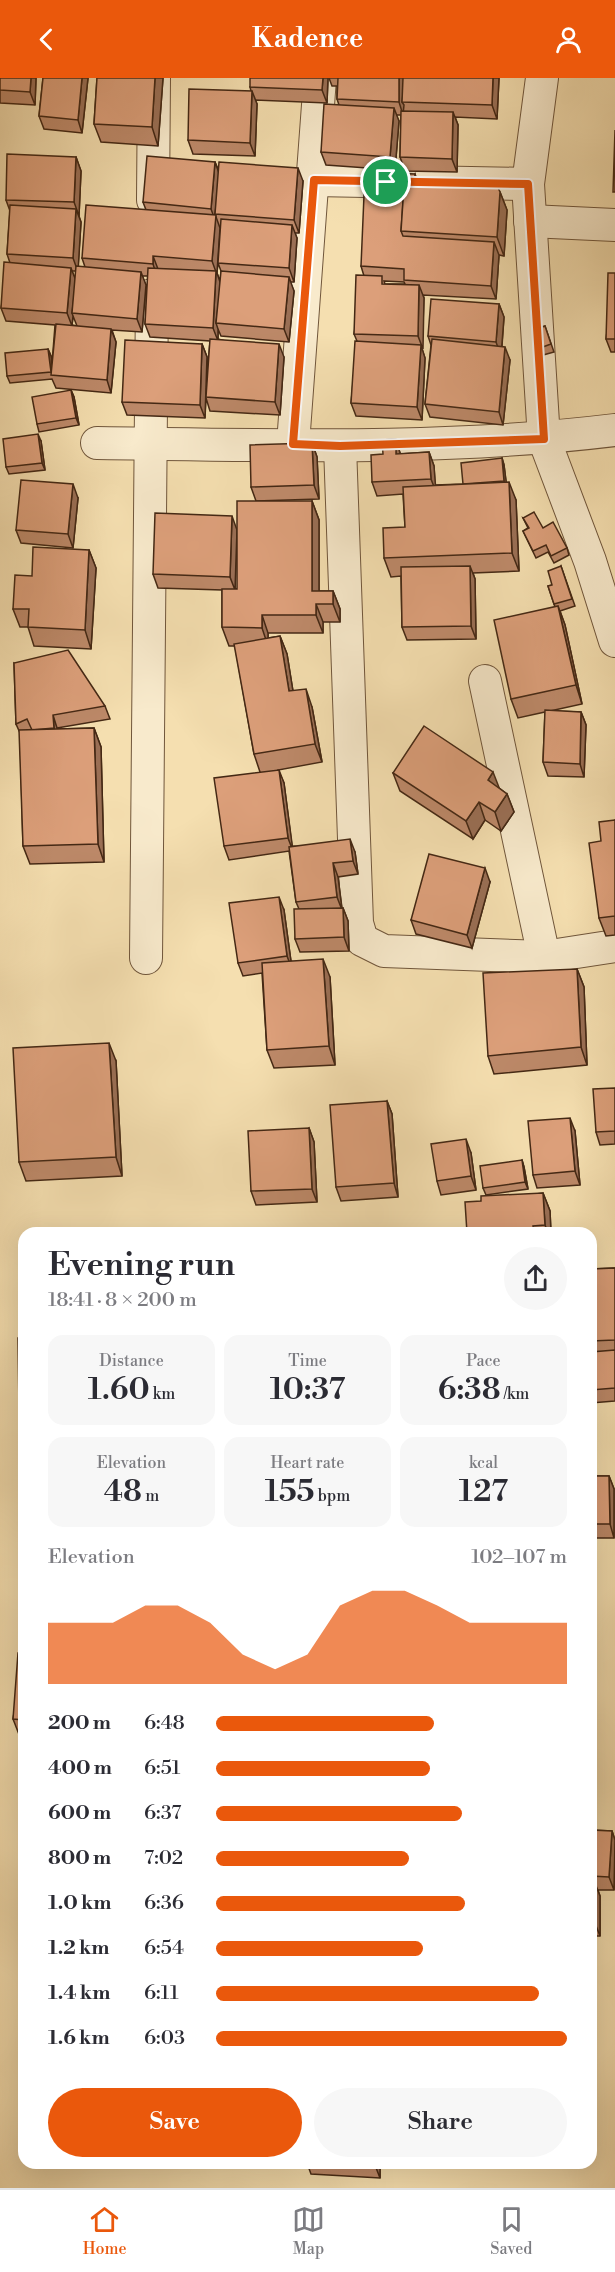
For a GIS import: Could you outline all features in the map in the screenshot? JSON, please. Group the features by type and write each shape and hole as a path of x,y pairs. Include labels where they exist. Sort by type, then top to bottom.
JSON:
{"street":[{"path":"153,231 154,78"},
{"path":"293,444 320,78"},
{"path":"542,78 528,184 544,439 590,561 615,641"},
{"path":"314,180 528,184"},
{"path":"530,221 615,225"},
{"path":"146,958 152,267"},
{"path":"97,443 340,446 544,439 615,430"},
{"path":"340,446 357,923 362,940 384,951 544,957 615,946"},
{"path":"485,681 544,957"}],"building":[{"path":"0,78 31,78 30,92 0,90"},
{"path":"43,78 82,78 78,120 39,116"},
{"path":"97,78 155,78 152,127 94,124"},
{"path":"250,78 323,78 322,90 250,87"},
{"path":"338,78 399,78 399,102 337,99"},
{"path":"403,78 493,78 492,105 402,102"},
{"path":"189,89 252,91 250,143 188,140"},
{"path":"324,104 394,108 390,157 321,152"},
{"path":"401,111 453,112 452,159 400,157"},
{"path":"615,130 615,192 613,192"},
{"path":"7,154 76,157 74,202 6,200"},
{"path":"147,156 215,162 211,209 143,202"},
{"path":"219,162 298,168 294,220 215,214"},
{"path":"365,172 415,174 414,185 404,186 401,231 403,236 494,242 491,286 404,280 404,269 361,266"},
{"path":"494,179 500,192 497,237 401,231 404,186"},
{"path":"10,205 76,209 73,258 7,254"},
{"path":"86,205 216,215 212,261 153,256 153,264 82,258"},
{"path":"221,219 292,225 289,268 218,263"},
{"path":"4,262 71,268 67,313 1,308"},
{"path":"76,266 141,272 137,319 72,313"},
{"path":"148,268 216,271 213,328 145,324"},
{"path":"221,271 289,277 284,329 216,323"},
{"path":"608,273 615,273 615,339 606,339"},
{"path":"356,275 382,276 382,284 419,285 418,336 354,334"},
{"path":"431,299 499,304 496,342 428,336"},
{"path":"56,324 111,329 107,380 51,375"},
{"path":"545,326 551,344 540,348 534,330"},
{"path":"210,339 279,344 275,402 206,397"},
{"path":"432,339 505,347 499,412 425,404"},
{"path":"125,340 202,344 200,405 122,402"},
{"path":"355,341 421,345 417,407 351,403"},
{"path":"48,349 51,372 7,376 5,353"},
{"path":"71,390 76,418 37,424 32,397"},
{"path":"38,434 42,463 6,467 3,439"},
{"path":"396,439 396,454 429,452 431,479 372,482 371,455 383,454 382,440"},
{"path":"312,443 314,485 251,487 250,445"},
{"path":"502,458 504,481 463,484 461,463"},
{"path":"21,480 73,484 68,534 16,530"},
{"path":"509,482 512,553 384,558 383,528 405,527 403,487"},
{"path":"237,501 312,501 312,591 333,591 333,604 316,604 316,615 262,615 262,628 222,627 222,589 237,589"},
{"path":"534,512 543,528 553,522 567,548 551,556 546,545 533,551 523,531 529,528 523,518"},
{"path":"155,513 232,516 230,577 153,574"},
{"path":"33,547 89,550 85,630 28,627 29,609 13,609 15,575 32,576"},
{"path":"470,566 471,626 402,627 401,567"},
{"path":"561,566 572,599 554,604 548,586 552,585 548,571"},
{"path":"558,606 576,685 511,699 494,620"},
{"path":"280,636 289,691 306,689 315,744 254,754 234,644"},
{"path":"68,650 105,706 53,715 54,728 32,730 27,719 16,724 14,663"},
{"path":"545,710 581,712 580,764 543,762"},
{"path":"424,726 493,772 488,780 507,794 495,812 479,802 466,821 393,773"},
{"path":"94,728 98,844 23,846 19,730"},
{"path":"279,770 288,838 224,846 214,778"},
{"path":"615,820 615,916 599,918 589,843 601,841 599,822"},
{"path":"350,839 353,861 333,863 337,897 296,902 289,847"},
{"path":"429,854 485,868 467,935 411,920"},
{"path":"279,897 287,956 238,963 229,903"},
{"path":"343,908 344,937 295,939 294,909"},
{"path":"323,959 329,1046 267,1050 262,963"},
{"path":"577,969 581,1047 488,1056 483,973"},
{"path":"109,1043 116,1157 19,1162 13,1048"},
{"path":"615,1088 615,1131 596,1132 593,1089"},
{"path":"387,1101 394,1183 336,1187 330,1105"},
{"path":"570,1118 575,1171 533,1175 528,1121"},
{"path":"309,1128 312,1189 251,1191 248,1131"},
{"path":"466,1139 471,1176 437,1181 431,1144"},
{"path":"522,1160 525,1182 483,1188 480,1166"},
{"path":"543,1193 545,1225 467,1227 465,1202 481,1201 481,1196"},
{"path":"615,1268 615,1340 597,1341 597,1269"},
{"path":"615,1350 615,1388 597,1390 597,1352"},
{"path":"597,1476 609,1476 610,1524 597,1524"},
{"path":"18,1653 18,1719 13,1719"},
{"path":"597,1830 612,1831 609,1877 597,1876"}],"route":[{"path":"314,180 386,182 528,184 544,439 340,446 293,444 314,180"}]}
